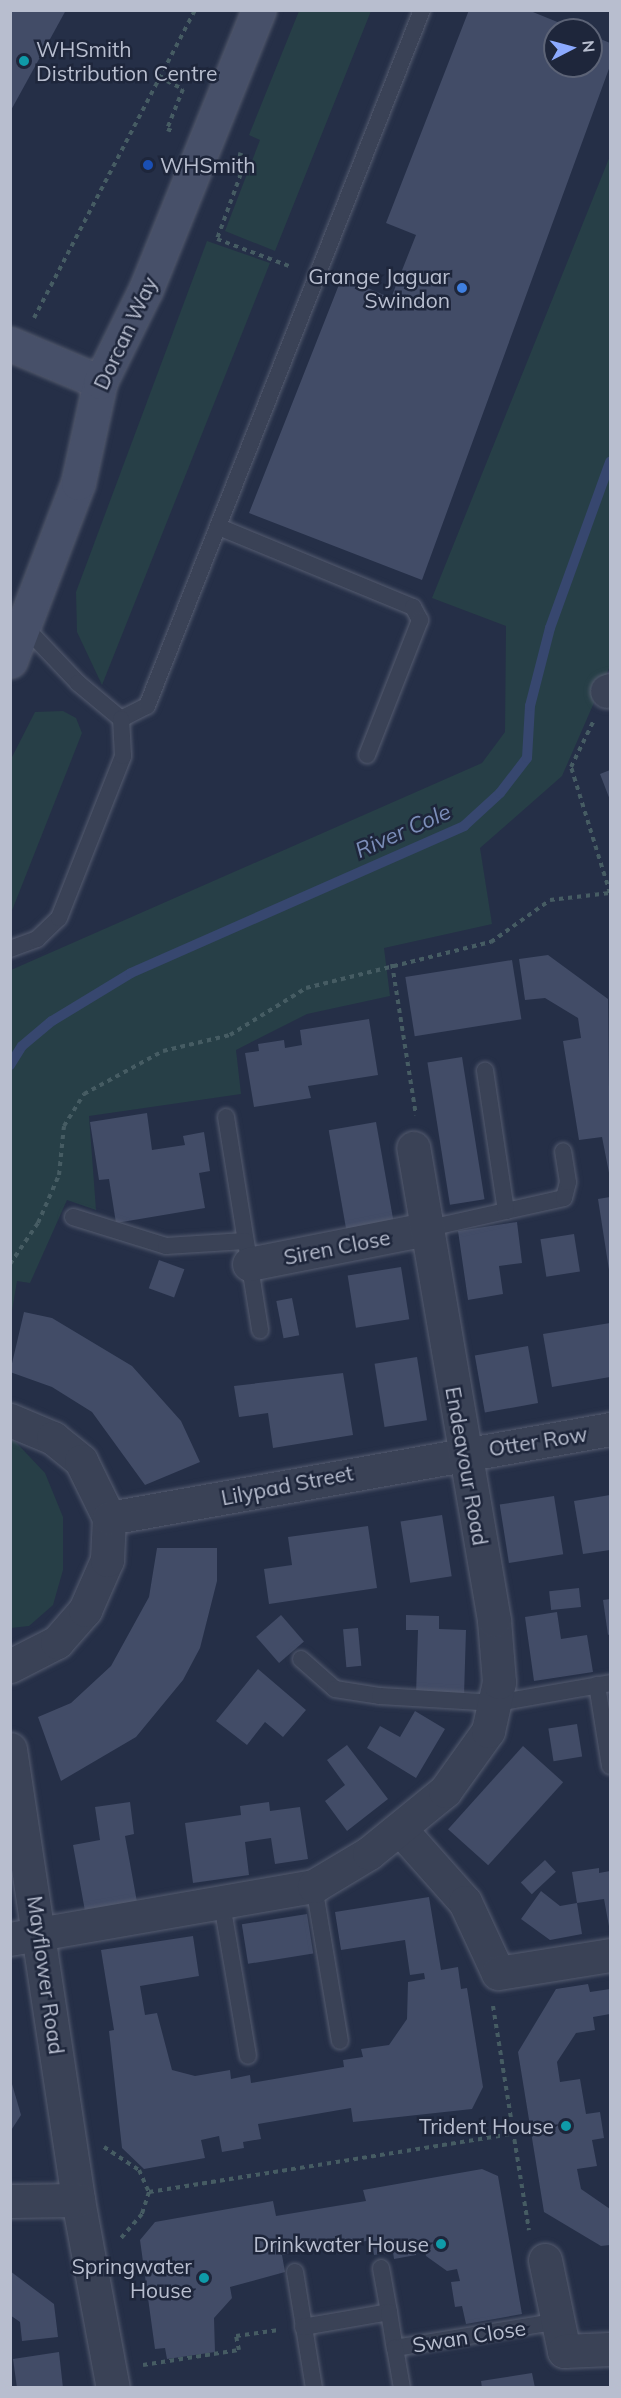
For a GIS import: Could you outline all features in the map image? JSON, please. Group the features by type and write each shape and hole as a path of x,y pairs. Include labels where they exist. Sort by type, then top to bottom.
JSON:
{"main road":[{"name":"Dorcan Way","path":"10,661 78,483 100,382 146,289 259,10"},
{"path":"17,346 100,382"}],"street":[{"name":"Endeavour Road","path":"26,1937 314,1886 401,1830 475,1755 497,1703 495,1620 425,1229 413,1148"},
{"name":"Siren Close","path":"247,1252 425,1229"},
{"path":"10,1420 53,1438 81,1461 109,1518 106,1560 85,1610 57,1642 10,1666"},
{"name":"Otter Row","path":"465,1452 610,1430"},
{"name":"Lilypad Street","path":"109,1518 465,1452"},
{"name":"Mayflower Road","path":"10,1749 26,1937 70,2148 111,2379"},
{"path":"401,1830 465,1902 498,1973 610,1955"},
{"path":"10,2201 78,2200"},
{"path":"545,2260 564,2351 610,2349"}],"lane":[{"path":"121,719 147,706 422,10"},
{"path":"219,527 412,607 420,620 367,755"},
{"path":"10,949 37,939 59,918 123,756 121,719 78,683 24,626"},
{"path":"485,1071 506,1211"},
{"path":"226,1117 260,1330"},
{"path":"425,1229 564,1198 568,1182 563,1151"},
{"path":"73,1217 166,1246 247,1252"},
{"path":"301,1659 343,1692 497,1703 604,1684 610,1766"},
{"path":"314,1886 339,2040"},
{"path":"222,1904 248,2056"},
{"path":"381,2268 389,2312"},
{"path":"295,2272 314,2388"},
{"name":"Swan Close","path":"303,2327 389,2312 395,2348 559,2322"},
{"path":"395,2348 402,2388"}],"path":[{"path":"17,346 195,10"},
{"path":"10,1264 42,1214 59,1175 64,1126 84,1094 163,1051 230,1035 306,988 392,964 491,942 550,900 610,893 581,814 571,767 609,691"},
{"path":"392,964 419,1135 413,1148"},
{"path":"498,1973 493,2011 513,2134 530,2232 545,2260"},
{"path":"148,2192 513,2134"},
{"path":"70,2148 101,2146 124,2156 139,2170 148,2192 142,2214 128,2232 100,2252 87,2253"},
{"path":"111,2379 239,2349 236,2336 303,2327"}],"shaded area":[{"path":"299,11 371,11 275,251 225,231 260,140 249,135"},
{"path":"610,156 610,666 562,776 480,848 492,924 384,948 390,996 307,1014 236,1050 241,1094 89,1116 96,1210 67,1200 30,1283 17,1281 11,1317 11,970 482,763 505,732 506,626 432,598"},
{"path":"207,241 270,263 102,685 77,632 76,592"},
{"path":"63,711 76,718 82,733 11,913 11,759 35,712"},
{"path":"10,1436 45,1473 63,1517 63,1570 53,1605 29,1626 11,1628"}],"building":[{"name":"WHSmith Distribution Centre","path":"10,10 66,10 10,112"},
{"name":"Grange Jaguar Swindon","path":"469,10 528,10 548,18 543,18 543,78 603,78 603,40 610,43 610,66 422,580 249,513 342,277 391,298 416,235 386,223"},
{"path":"610,770 610,800 600,774"},
{"path":"548,955 608,999 610,1178 602,1137 579,1140 563,1041 581,1038 578,1018 545,998 525,1000 519,959"},
{"path":"512,960 521,1019 415,1036 405,977"},
{"path":"369,1019 378,1075 308,1086 311,1098 254,1107 245,1053 259,1051 258,1044 284,1040 285,1048 302,1045 300,1030"},
{"path":"462,1057 485,1199 450,1205 427,1062"},
{"path":"147,1113 152,1150 185,1145 183,1136 204,1132 210,1171 199,1173 205,1208 116,1223 109,1179 99,1180 90,1122"},
{"path":"376,1122 394,1221 346,1230 329,1130"},
{"path":"610,1197 610,1270 609,1270 598,1199"},
{"path":"517,1222 522,1263 499,1266 503,1294 468,1300 458,1231"},
{"path":"574,1234 580,1272 546,1277 540,1239"},
{"path":"159,1260 184,1269 174,1297 149,1288"},
{"path":"401,1267 409,1319 356,1328 348,1275"},
{"path":"292,1298 299,1335 284,1338 276,1301"},
{"path":"24,1312 52,1318 132,1366 181,1421 200,1462 145,1485 92,1412 52,1387 10,1372"},
{"path":"610,1323 610,1377 552,1387 543,1334"},
{"path":"528,1346 538,1403 485,1412 475,1355"},
{"path":"417,1357 427,1420 385,1427 375,1364"},
{"path":"343,1373 353,1435 273,1448 268,1413 239,1417 234,1386"},
{"path":"610,1495 610,1550 583,1554 574,1501"},
{"path":"554,1496 563,1554 509,1563 500,1505"},
{"path":"442,1515 452,1576 410,1583 401,1522"},
{"path":"368,1526 377,1588 269,1604 264,1569 292,1565 288,1537"},
{"path":"157,1548 217,1548 217,1581 200,1648 183,1680 136,1737 61,1781 38,1717 71,1703 111,1666 149,1597"},
{"path":"579,1588 581,1607 551,1610 549,1591"},
{"path":"610,1599 610,1634 608,1635 603,1600"},
{"path":"557,1612 561,1639 587,1635 593,1672 534,1681 525,1617"},
{"path":"281,1615 304,1641 279,1663 256,1637"},
{"path":"406,1615 439,1616 439,1629 466,1630 464,1696 416,1695 418,1630 406,1630"},
{"path":"358,1628 361,1666 346,1667 343,1629"},
{"path":"258,1669 306,1710 283,1737 265,1722 247,1745 216,1721"},
{"path":"415,1711 445,1729 416,1778 367,1748 380,1726 400,1737"},
{"path":"577,1724 582,1757 554,1761 548,1729"},
{"path":"347,1745 388,1799 347,1831 325,1801 345,1785 327,1760"},
{"path":"523,1746 563,1782 488,1865 448,1829"},
{"path":"130,1802 134,1834 125,1836 137,1902 85,1911 73,1845 100,1840 95,1807"},
{"path":"269,1802 270,1811 300,1807 308,1859 275,1864 271,1838 245,1842 249,1875 193,1883 185,1823 241,1815 240,1806"},
{"path":"545,1860 556,1872 532,1894 521,1883"},
{"path":"599,1868 599,1873 610,1871 610,1932 604,1899 577,1903 572,1872"},
{"path":"541,1891 560,1906 577,1903 582,1934 550,1940 521,1919"},
{"path":"429,1897 441,1970 458,1967 461,1989 467,1988 483,2087 472,2109 353,2122 351,2108 258,2124 261,2139 243,2142 244,2148 222,2152 219,2136 201,2140 205,2158 144,2169 122,2148 109,2031 114,2030 101,1950 193,1936 199,1976 140,1986 145,2015 157,2013 172,2070 195,2076 230,2070 231,2079 250,2075 251,2083 344,2067 343,2060 363,2057 361,2049 389,2045 407,2019 408,1982 425,1979 424,1973 410,1975 405,1940 341,1950 335,1912"},
{"path":"307,1914 313,1954 248,1964 242,1924"},
{"path":"588,1984 590,1992 610,1989 610,2014 593,2017 595,2030 576,2033 557,2062 560,2082 580,2079 586,2114 600,2112 604,2138 592,2140 597,2166 577,2169 581,2189 610,2209 610,2245 601,2246 544,2212 518,2052 556,1989"},
{"path":"10,2077 21,2115 10,2132"},
{"path":"482,2169 498,2176 522,2314 466,2324 462,2306 455,2307 451,2282 460,2281 457,2269 447,2271 426,2256 424,2247 415,2249 416,2255 394,2259 393,2252 374,2255 372,2240 282,2255 285,2272 230,2287 232,2298 214,2318 215,2352 167,2359 165,2348 155,2349 140,2240 155,2222 273,2201 276,2216 366,2201 363,2190"},
{"path":"10,2271 54,2304 58,2337 22,2341 20,2322 10,2315"},
{"path":"59,2352 63,2388 17,2388 13,2359"},
{"path":"532,2373 535,2388 482,2388 481,2381"}],"waterway":[{"name":"River Cole","path":"10,1065 22,1046 52,1021 131,973 464,826 500,793 527,758 530,706 550,628 610,462"}],"place":[{"name":"WHSmith Distribution Centre","path":"24,61"},
{"name":"WHSmith","path":"148,165"},
{"name":"Grange Jaguar Swindon","path":"462,288"},
{"name":"Trident House","path":"566,2126"},
{"name":"Drinkwater House","path":"441,2244"},
{"name":"Springwater House","path":"204,2278"}]}
